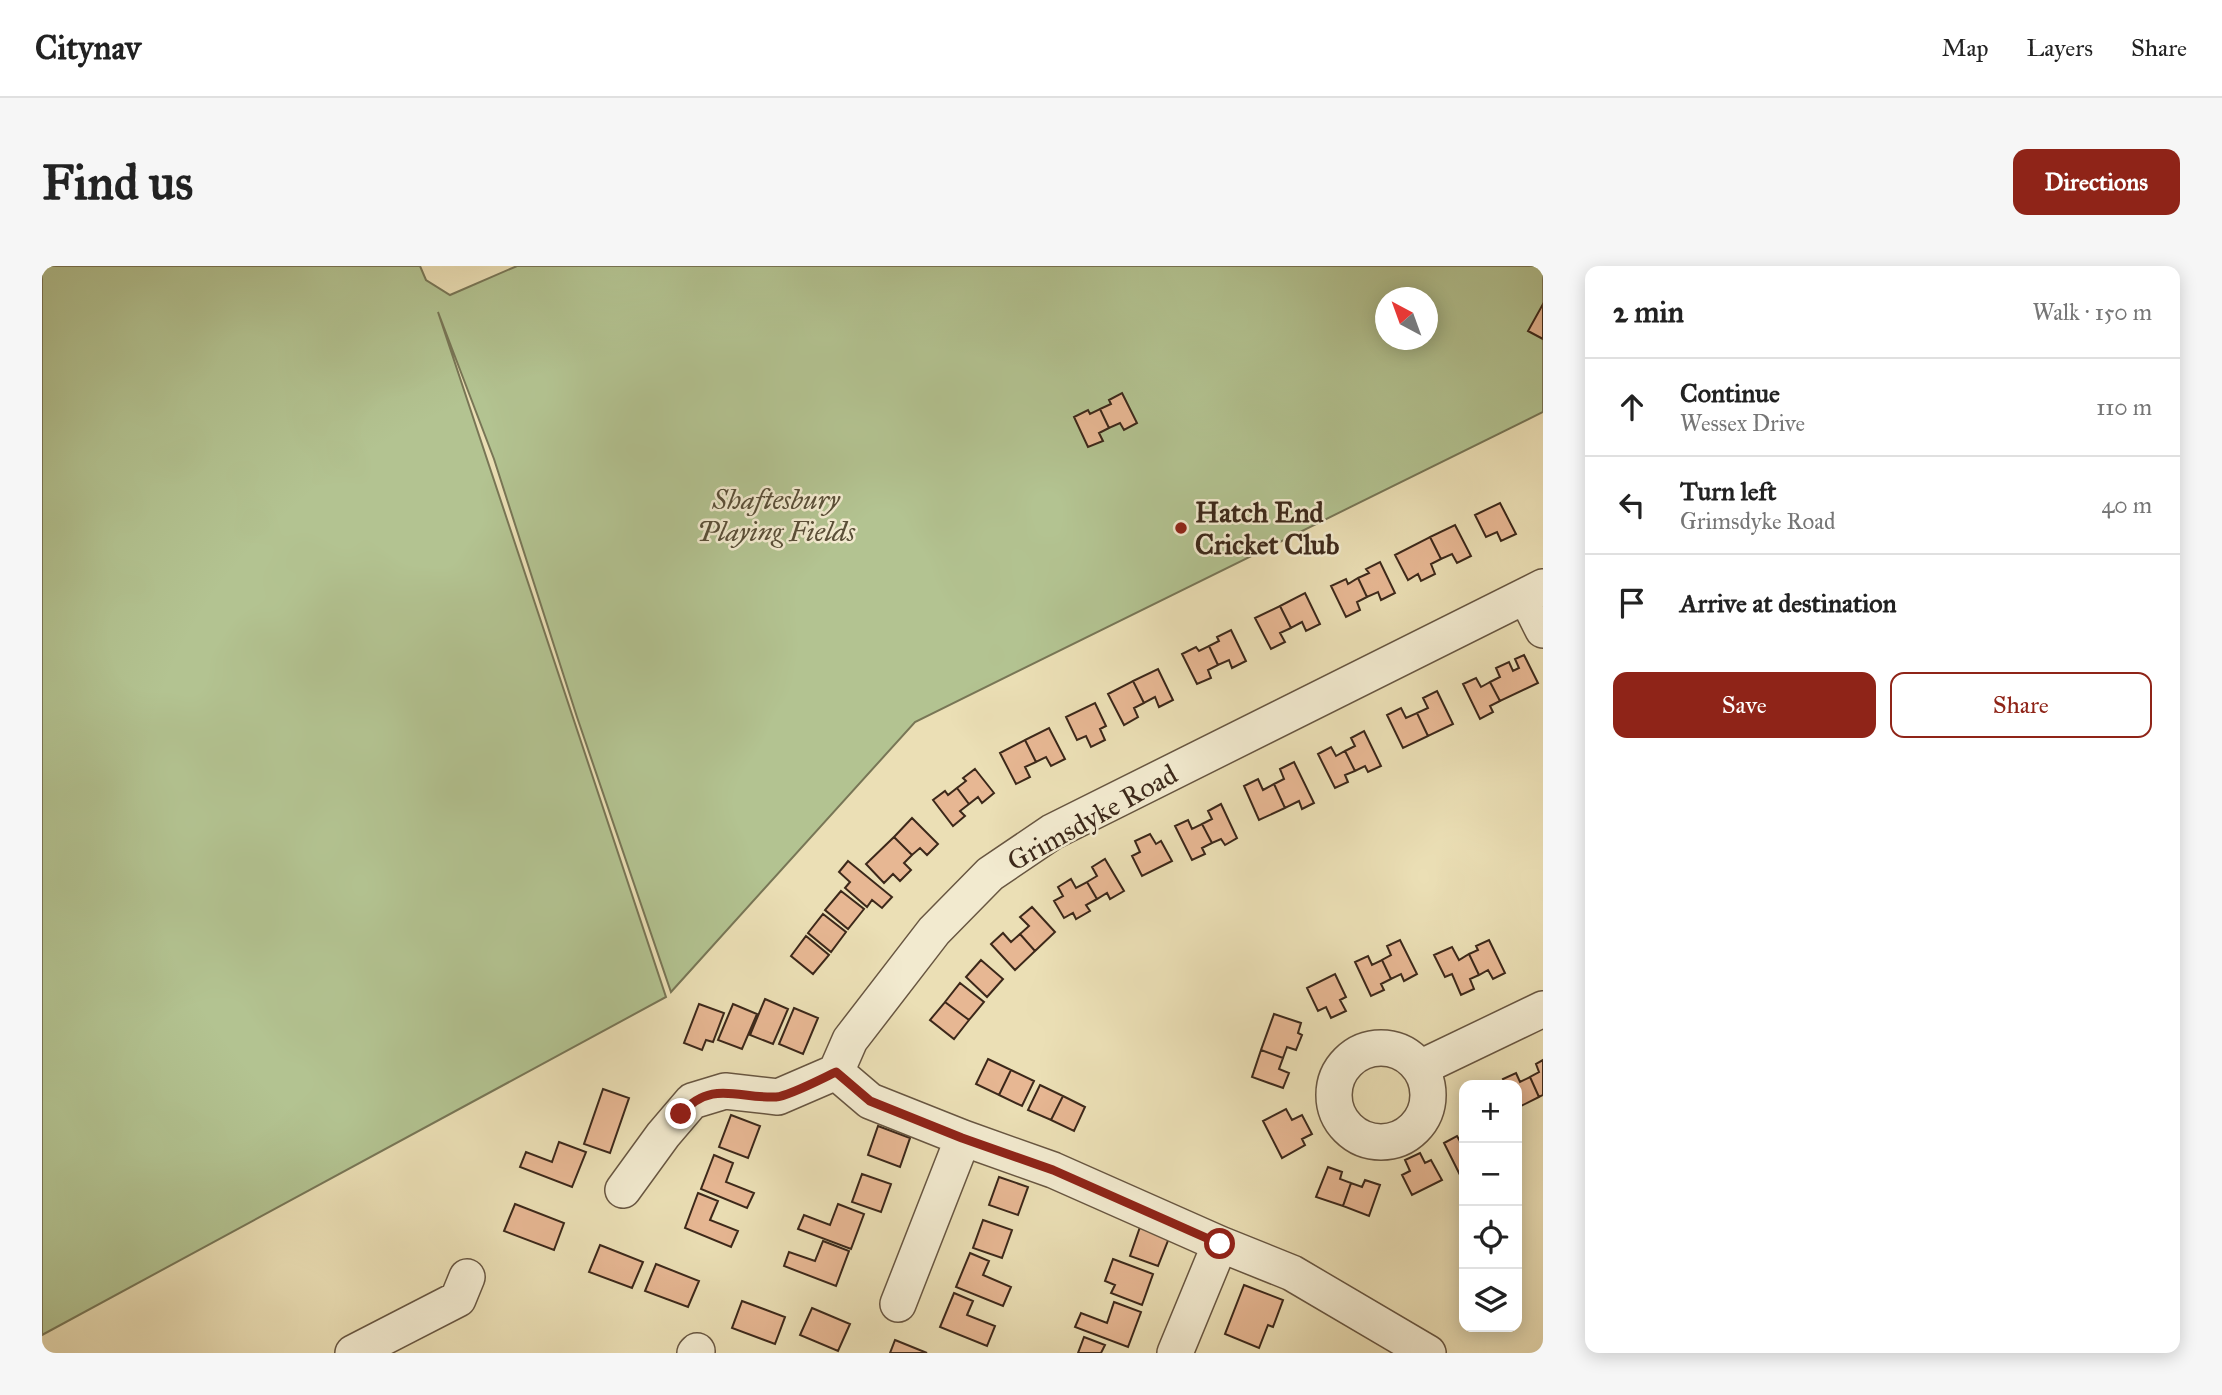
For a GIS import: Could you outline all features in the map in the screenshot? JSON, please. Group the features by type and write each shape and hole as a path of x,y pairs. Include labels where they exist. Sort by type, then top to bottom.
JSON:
{"street":[{"path":"1535,591 1543,629"},
{"name":"Grimsdyke Road","path":"836,1072 850,1041 933,931 990,874 1052,832 1535,591"},
{"path":"1420,1068 1543,1009"},
{"path":"623,1190 692,1101 725,1091 778,1097 836,1072 870,1101 962,1138 1053,1170 1292,1273 1428,1353"},
{"path":"898,1304 962,1138"},
{"path":"1175,1353 1220,1244"},
{"path":"353,1353 458,1299 467,1278"}],"green space":[{"name":"Shaftesbury Playing Fields","path":"42,266 420,266 426,280 450,295 517,266 1543,266 1543,412 915,722 671,992 577,717 494,459 438,312 666,997 42,1335"}],"building":[{"path":"1543,304 1543,339 1528,331"},
{"path":"1122,393 1137,423 1124,430 1120,423 1109,428 1100,409 1111,404 1109,400"},
{"path":"1100,409 1109,428 1099,433 1103,441 1088,447 1074,417 1088,410 1090,414"},
{"path":"1500,503 1516,534 1501,541 1497,532 1486,537 1475,515"},
{"path":"1455,525 1471,556 1457,563 1452,554 1441,559 1430,537"},
{"path":"1430,537 1441,559 1431,564 1435,574 1421,581 1418,574 1408,580 1395,555"},
{"path":"1380,562 1395,593 1381,600 1378,592 1367,597 1358,578 1369,573 1366,569"},
{"path":"1358,578 1367,597 1357,602 1360,610 1346,617 1331,586 1346,579 1348,584"},
{"path":"1305,593 1320,624 1306,631 1302,622 1291,628 1280,606"},
{"path":"1280,606 1291,628 1280,633 1285,642 1271,649 1255,618"},
{"path":"1231,630 1246,661 1232,668 1229,660 1218,665 1209,646 1219,641 1217,637"},
{"path":"1209,646 1218,665 1208,670 1211,678 1197,684 1182,654 1196,647 1199,651"},
{"path":"1524,655 1538,683 1500,701 1490,682 1500,677 1496,668 1509,662 1513,671 1519,668 1515,659"},
{"path":"1158,669 1173,700 1159,707 1155,697 1144,703 1133,681"},
{"path":"1476,678 1481,687 1490,682 1500,701 1490,706 1493,712 1480,719 1463,684"},
{"path":"1133,681 1144,703 1134,708 1138,717 1124,725 1108,694"},
{"path":"1437,691 1453,724 1428,736 1417,713 1428,708 1423,698"},
{"path":"1095,703 1106,726 1100,729 1105,740 1091,747 1086,736 1077,740 1066,717"},
{"path":"1401,708 1406,718 1417,713 1428,736 1403,748 1387,715"},
{"path":"1049,728 1065,759 1051,766 1046,757 1036,762 1025,740"},
{"path":"1364,731 1381,766 1368,772 1365,766 1355,771 1345,751 1355,746 1351,738"},
{"path":"1025,740 1036,762 1025,767 1030,777 1016,784 1000,753"},
{"path":"1331,747 1336,756 1345,751 1355,771 1345,775 1348,782 1335,788 1318,754"},
{"path":"1294,762 1314,803 1302,809 1299,801 1285,808 1274,784 1284,779 1280,769"},
{"path":"975,769 994,793 982,803 978,797 969,804 957,788 966,781 963,778"},
{"path":"1258,779 1263,790 1274,784 1285,808 1259,820 1244,786"},
{"path":"957,788 969,804 960,811 965,816 953,826 933,800 945,791 948,795"},
{"path":"1221,804 1237,838 1225,845 1221,839 1212,843 1202,824 1212,819 1208,811"},
{"path":"912,818 938,844 927,855 920,848 912,855 894,837"},
{"path":"1188,820 1192,829 1202,824 1212,843 1202,848 1205,854 1192,860 1175,826"},
{"path":"1150,834 1156,844 1161,841 1172,861 1142,876 1132,856 1140,852 1135,841"},
{"path":"894,837 912,855 904,863 911,870 900,881 893,874 884,883 866,864"},
{"path":"1105,859 1124,891 1110,899 1107,893 1097,899 1087,882 1097,876 1092,867"},
{"path":"848,861 892,897 882,908 872,900 867,907 845,888 850,882 839,872"},
{"path":"1071,879 1076,888 1087,882 1097,899 1086,905 1090,911 1076,919 1073,913 1064,918 1054,901 1063,896 1058,887"},
{"path":"841,891 864,909 848,929 825,910"},
{"path":"1032,907 1055,932 1035,951 1020,934 1029,926 1020,917"},
{"path":"823,914 846,932 831,952 808,933"},
{"path":"1003,933 1011,942 1020,934 1035,951 1015,970 991,944"},
{"path":"806,936 829,955 813,974 791,956"},
{"path":"1400,940 1417,974 1404,981 1401,974 1391,979 1382,960 1391,955 1387,946"},
{"path":"1489,940 1505,973 1493,979 1488,970 1479,975 1469,954 1478,950 1476,946"},
{"path":"1452,947 1459,960 1469,954 1479,975 1470,979 1474,989 1461,995 1452,974 1445,977 1434,955"},
{"path":"1368,956 1372,965 1382,960 1391,979 1381,984 1384,990 1371,996 1355,962"},
{"path":"981,960 1003,979 987,997 966,977"},
{"path":"1335,974 1346,997 1340,1000 1346,1011 1331,1018 1326,1007 1318,1011 1307,988"},
{"path":"960,983 984,1002 969,1020 945,1002"},
{"path":"765,999 788,1009 773,1044 750,1035"},
{"path":"945,1002 969,1020 954,1039 930,1020"},
{"path":"699,1004 724,1013 713,1042 706,1040 702,1050 684,1043"},
{"path":"733,1004 757,1014 742,1049 718,1040"},
{"path":"794,1008 818,1018 803,1054 779,1044"},
{"path":"1274,1014 1301,1023 1298,1033 1302,1035 1296,1050 1287,1047 1283,1058 1261,1050"},
{"path":"1261,1050 1283,1058 1279,1069 1289,1073 1283,1088 1252,1077"},
{"path":"988,1059 1011,1070 999,1095 976,1084"},
{"path":"1543,1060 1543,1095 1539,1097 1530,1077 1539,1072 1536,1064"},
{"path":"1011,1070 1034,1081 1022,1106 999,1095"},
{"path":"1516,1073 1519,1080 1504,1080"},
{"path":"1530,1077 1539,1097 1522,1106 1522,1081"},
{"path":"1040,1085 1063,1096 1051,1120 1028,1110"},
{"path":"603,1089 629,1098 610,1153 584,1144"},
{"path":"1063,1096 1085,1107 1074,1131 1051,1120"},
{"path":"1286,1109 1292,1120 1302,1115 1312,1134 1302,1139 1305,1145 1282,1158 1263,1121"},
{"path":"731,1115 760,1126 748,1158 719,1147"},
{"path":"878,1126 910,1138 900,1167 868,1155"},
{"path":"1457,1136 1459,1140 1459,1173 1444,1143"},
{"path":"559,1142 586,1152 572,1187 520,1167 526,1152 552,1162"},
{"path":"1420,1153 1425,1163 1431,1160 1442,1180 1412,1195 1402,1175 1410,1171 1405,1160"},
{"path":"714,1155 733,1163 726,1182 754,1193 747,1208 701,1189"},
{"path":"1328,1167 1342,1172 1340,1179 1351,1183 1343,1206 1316,1197"},
{"path":"862,1174 891,1184 881,1212 852,1202"},
{"path":"999,1177 1028,1187 1018,1215 989,1205"},
{"path":"1365,1180 1380,1185 1369,1216 1343,1206 1351,1183 1362,1187"},
{"path":"698,1193 718,1201 710,1220 738,1231 731,1247 685,1228"},
{"path":"515,1204 564,1223 554,1250 504,1231"},
{"path":"838,1204 864,1214 851,1249 798,1229 804,1215 830,1225"},
{"path":"983,1220 1012,1230 1002,1258 973,1248"},
{"path":"1140,1227 1169,1238 1158,1266 1130,1256"},
{"path":"823,1241 849,1251 836,1286 784,1266 789,1252 815,1261"},
{"path":"600,1245 643,1262 632,1288 589,1272"},
{"path":"970,1253 989,1261 983,1275 1011,1287 1003,1306 956,1287"},
{"path":"1113,1259 1153,1274 1142,1305 1111,1293 1115,1285 1105,1281"},
{"path":"656,1264 699,1281 688,1307 645,1291"},
{"path":"1244,1285 1283,1300 1273,1327 1268,1325 1259,1348 1225,1334"},
{"path":"954,1293 973,1301 967,1315 995,1326 987,1346 940,1327"},
{"path":"742,1301 785,1317 775,1344 732,1328"},
{"path":"1114,1302 1141,1312 1128,1347 1075,1327 1081,1313 1107,1323"},
{"path":"812,1308 850,1324 838,1351 800,1335"},
{"path":"1084,1337 1105,1345 1101,1353 1078,1353"},
{"path":"895,1340 927,1353 890,1353"}],"place":[{"name":"Hatch End Cricket Club","path":"1181,528"}],"route":[{"path":"681,1114 692,1101 725,1091 778,1097 836,1072 870,1101 962,1138 1053,1170 1220,1244"}]}
